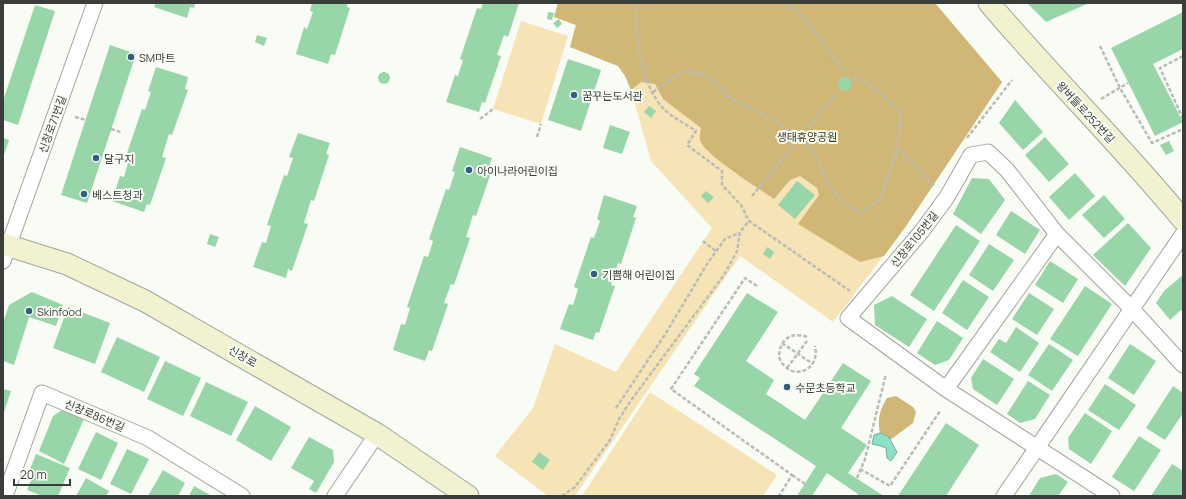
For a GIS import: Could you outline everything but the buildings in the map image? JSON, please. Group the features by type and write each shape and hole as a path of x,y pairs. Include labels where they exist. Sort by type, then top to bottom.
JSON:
{"main road":[{"name":"왕버들로252번길","path":"989,3 1037,60 1101,127 1183,220"},
{"name":"신창로","path":"5,250 66,264 145,301 377,434 468,496"}],"street":[{"name":"신창로71번길","path":"5,250 96,3"},
{"name":"신창로105번길","path":"1112,496 946,389 848,318 926,225 947,197 971,155 988,152 1007,170 1057,234 1131,308 1183,365"},
{"path":"946,389 1057,234"},
{"path":"1004,496 1183,234"},
{"name":"신창로86번길","path":"5,496 42,393 148,438 242,496"},
{"path":"335,496 377,434"}],"path":[{"path":"636,3 637,45 642,67 653,92 662,106 696,131 687,145 722,171 722,185 741,205 749,221 851,291"},
{"path":"784,3 802,16 845,72"},
{"path":"1100,46 1120,88 1152,143 1183,129"},
{"path":"1156,69 1183,56"},
{"path":"1160,68 1183,119"},
{"path":"653,92 683,71 706,75 735,101 773,120 794,134"},
{"path":"804,142 817,158 828,184 843,203 860,213 881,199 898,148 901,111 869,84 854,77"},
{"path":"963,143 1012,80"},
{"path":"1099,100 1128,83"},
{"path":"808,128 837,92"},
{"path":"480,119 493,109"},
{"path":"75,117 86,120"},
{"path":"537,137 541,124"},
{"path":"111,129 121,132"},
{"path":"752,196 794,145"},
{"path":"898,148 935,187"},
{"path":"616,408 666,333 716,251 725,239 740,232 749,221"},
{"path":"562,496 575,487 610,440 619,419 632,399 724,274 737,251 740,232"},
{"path":"703,241 716,251"},
{"path":"757,286 745,278 671,389 805,484"},
{"path":"807,337 796,334 790,336 782,343 779,356 781,362 787,368 797,372 803,371 813,364 816,358 815,346"},
{"path":"787,368 807,341"},
{"path":"782,343 813,364"},
{"path":"856,478 865,459 886,374"},
{"path":"860,469 890,486 940,411"},
{"path":"779,496 792,475"}],"green space":[{"name":"생태휴양공원","path":"558,3 935,3 1002,82 906,226 833,322 740,256 575,496 548,496 495,456 533,408 555,344 616,372 712,228 651,161 631,90 625,76 618,66 570,47 576,25 554,17"},
{"name":"생태휴양공원","path":"558,3 935,3 1002,82 906,226 884,256 860,262 798,224 819,195 817,188 800,176 790,180 774,199 733,171 703,146 700,140 701,128 663,99 655,84 641,82 631,90 625,76 618,66 570,47 576,25 554,17"},
{"path":"521,21 568,36 541,124 493,109"},
{"path":"650,392 777,475 763,496 582,496"},
{"path":"896,396 913,407 916,412 913,423 890,440 884,434 880,433 879,418 887,398"}],"shaded area":[{"path":"880,433 888,436 897,452 891,461 887,458 886,448 872,444 874,435"}],"place":[{"name":"SM마트","path":"131,57"},
{"name":"꿈꾸는도서관","path":"574,95"},
{"name":"달구지","path":"96,158"},
{"name":"아이나라어린이집","path":"469,170"},
{"name":"베스트청과","path":"84,194"},
{"name":"기쁨해 어린이집","path":"594,274"},
{"name":"Skinfood","path":"29,311"},
{"name":"수문초등학교","path":"787,387"}]}
